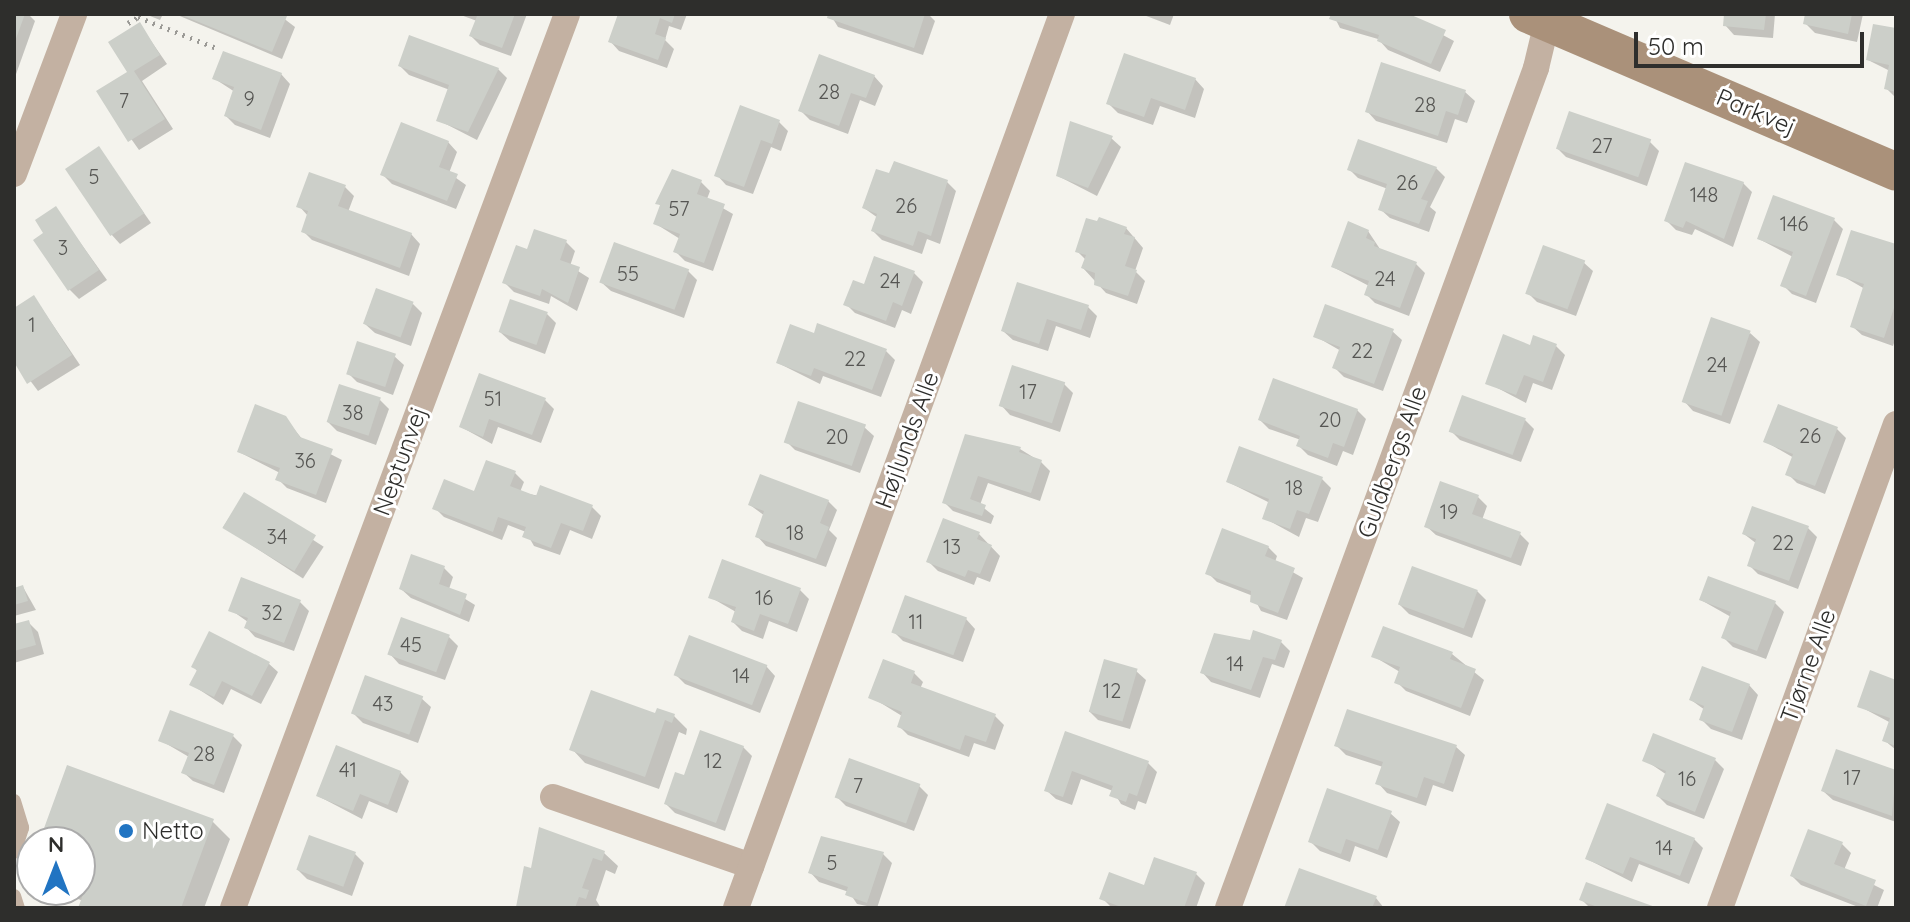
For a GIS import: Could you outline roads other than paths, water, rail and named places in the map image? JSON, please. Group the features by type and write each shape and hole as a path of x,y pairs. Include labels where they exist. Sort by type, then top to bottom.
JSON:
{"street":[{"path":"14,174 74,14"},
{"name":"Neptunvej","path":"233,908 567,14"},
{"name":"Højlunds Alle","path":"736,908 1062,14"},
{"name":"Parkvej","path":"1541,17 1896,172"},
{"name":"Guldbergs Alle","path":"1228,908 1536,68 1541,17"},
{"name":"Tjørne Alle","path":"1720,908 1896,424"},
{"path":"553,797 751,866"}],"lane":[{"path":"14,801 22,828 14,852"},
{"path":"14,896 18,908"}],"place":[{"name":"Netto","path":"126,831"}]}
